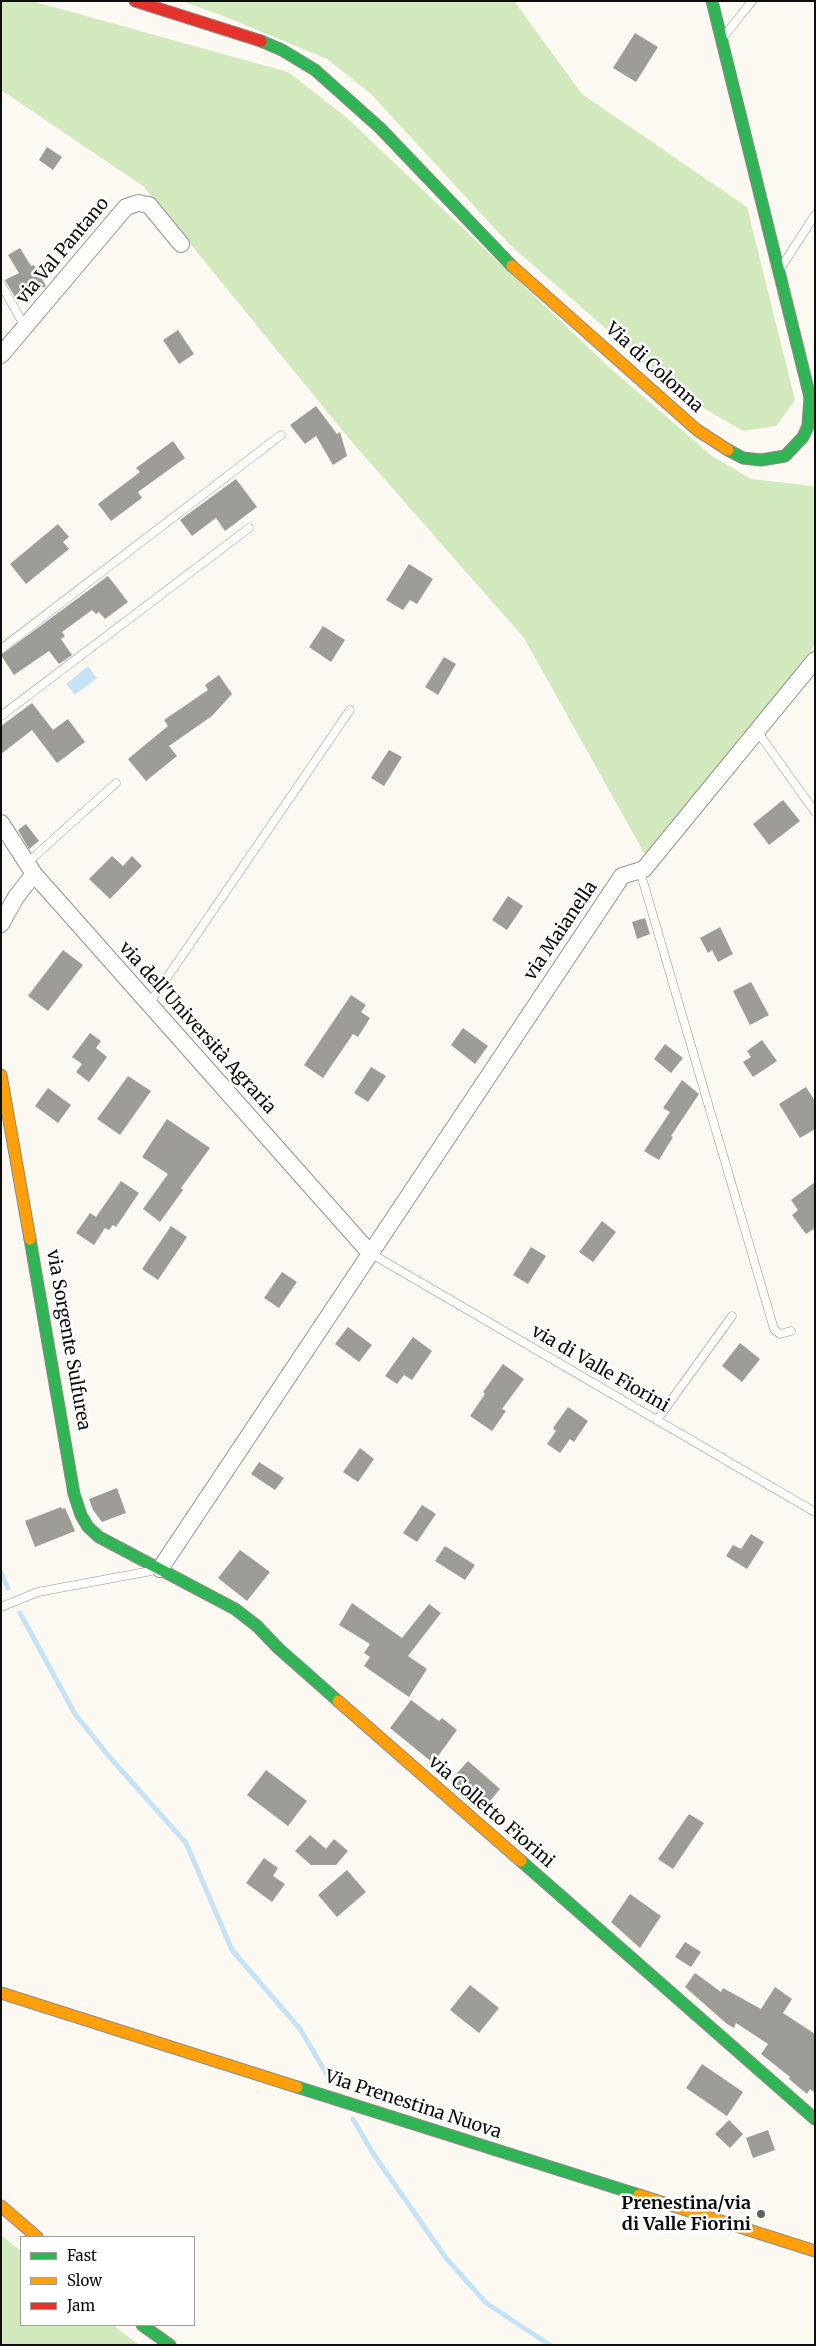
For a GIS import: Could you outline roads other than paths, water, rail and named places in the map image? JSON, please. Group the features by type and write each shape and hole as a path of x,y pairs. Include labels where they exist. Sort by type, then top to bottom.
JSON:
{"street":[{"name":"Via di Colonna","path":"135,1 244,34 282,50 315,70 380,128 514,267 697,430 716,444 743,458 760,460 785,456 803,438 808,426 810,397 712,1"},
{"name":"via Val Pantano","path":"1,355 119,213 128,206 144,203 152,207 181,244"},
{"path":"808,383 815,414"},
{"name":"via Maianella","path":"160,1569 622,876 644,869 815,660"},
{"name":"via dell'Università Agraria","path":"1,823 30,869 370,1253"},
{"path":"1,924 30,869"},
{"name":"via Sorgente Sulfurea","path":"1,1075 78,1509 84,1522 95,1534 160,1569"},
{"name":"via Colletto Fiorini","path":"160,1569 235,1609 257,1626 278,1648 815,2119"},
{"name":"Via Prenestina Nuova","path":"1,1993 813,2253"},
{"path":"1,2206 36,2236"},
{"path":"143,2326 170,2345"}],"lane":[{"path":"721,39 752,1"},
{"path":"779,270 815,215"},
{"path":"1,284 24,327"},
{"path":"1,649 281,435"},
{"path":"1,716 250,528"},
{"path":"149,1004 350,710"},
{"path":"757,731 815,812"},
{"path":"30,869 116,783"},
{"path":"640,871 774,1329 780,1334 791,1331"},
{"name":"via di Valle Fiorini","path":"370,1253 815,1512"},
{"path":"657,1420 732,1316"},
{"path":"1,1607 38,1592 160,1569"}],"water":[{"path":"88,666 97,678 75,695 66,684"}],"waterway":[{"path":"1,1573 8,1588"},
{"path":"20,1613 75,1714 107,1754 186,1843 232,1950 300,2029 332,2083"},
{"path":"353,2119 374,2155 446,2258 486,2303 550,2345"}],"place":[{"name":"Prenestina/via di Valle Fiorini","path":"761,2214"}]}
